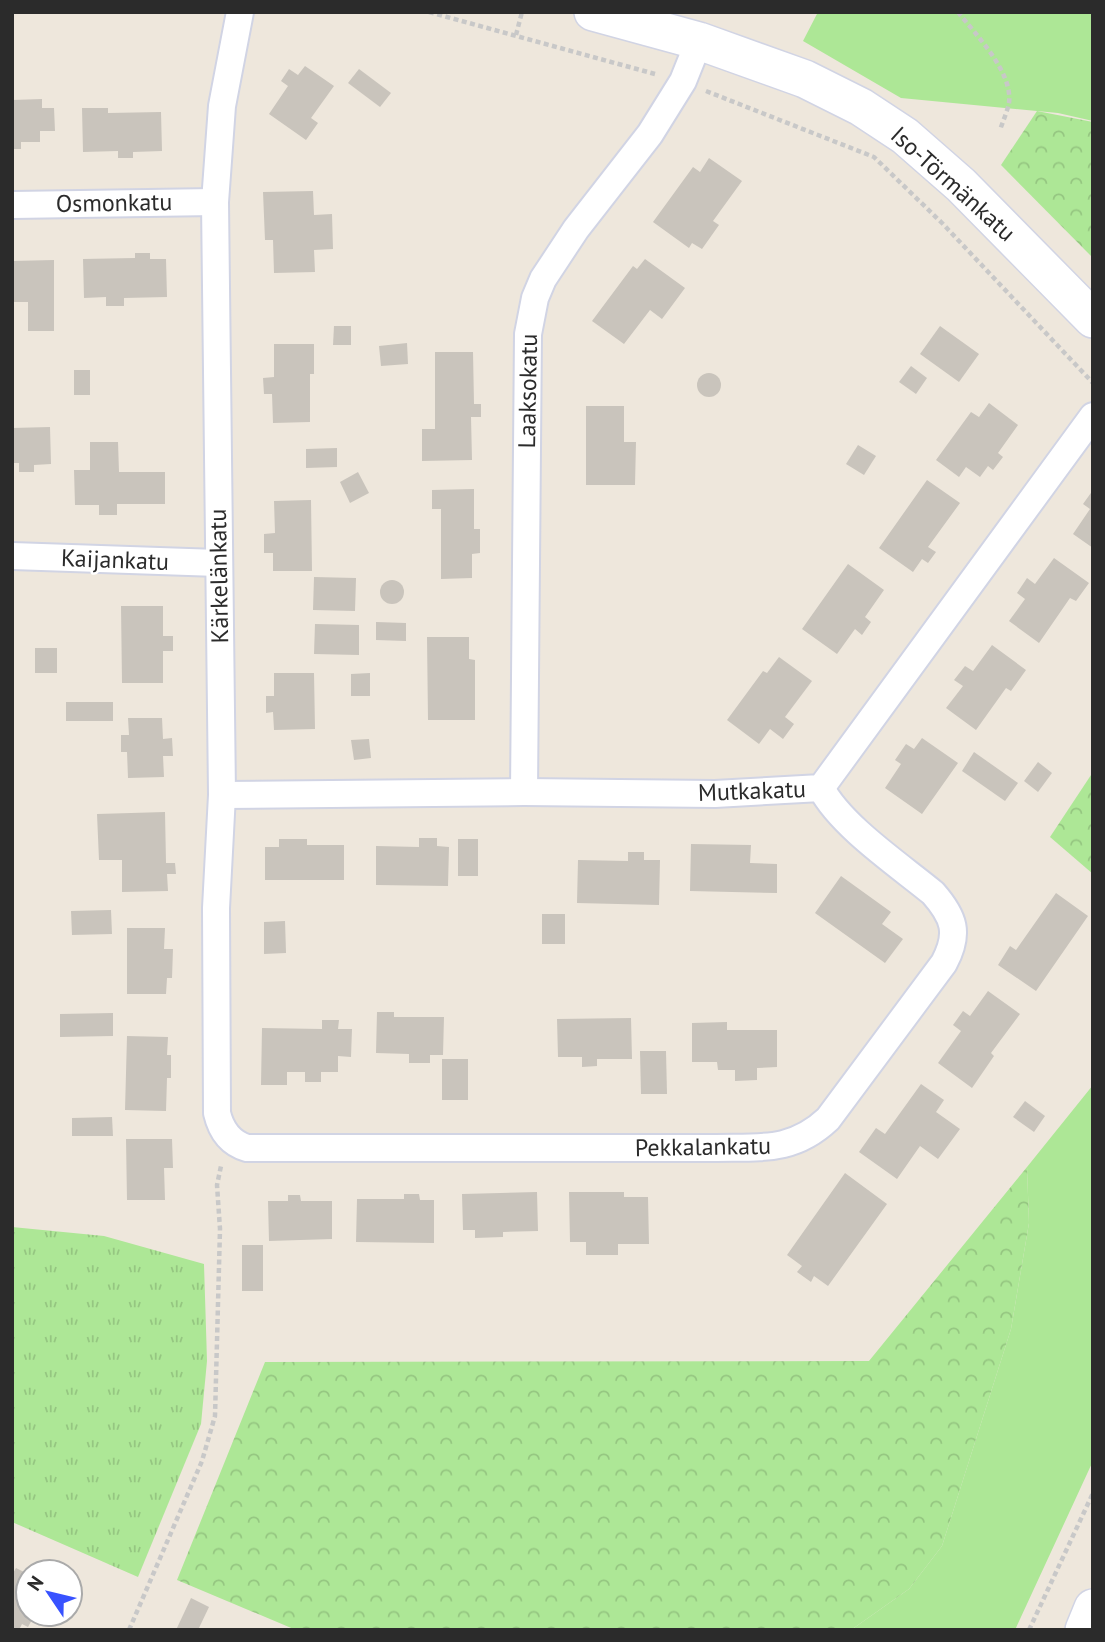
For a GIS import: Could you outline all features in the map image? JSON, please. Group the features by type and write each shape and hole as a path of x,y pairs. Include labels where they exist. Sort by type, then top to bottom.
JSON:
{"street":[{"name":"Kärkelänkatu","path":"229,1138 217,1114 216,908 222,795 215,202 222,106 240,12"},
{"name":"Iso-Törmänkatu","path":"608,14 699,41 804,79 861,107 905,136 961,185 1093,319"},
{"name":"Laaksokatu","path":"524,792 528,334 531,314 543,279 650,134 682,81 699,41"},
{"name":"Osmonkatu","path":"12,205 215,202"},
{"name":"Mutkakatu","path":"222,795 524,792 715,794 821,788 1093,416"},
{"name":"Kaijankatu","path":"12,556 218,563"},
{"name":"Pekkalankatu","path":"229,1138 239,1146 247,1148 716,1148 781,1146 805,1137 828,1119 944,963 953,941 952,922 943,904 848,823 827,800 821,788"},
{"path":"1084,1630 1093,1608"}],"path":[{"path":"429,12 682,81 874,157 942,223 1093,383"},
{"path":"516,35 522,12"},
{"path":"958,12 997,63 1006,81 1009,102 1000,130"},
{"path":"128,1630 202,1461 215,1416 220,1230 217,1185 229,1138"},
{"path":"1029,1630 1093,1493"}],"green space":[{"path":"818,12 1093,12 1093,121 1058,113 901,98 803,41"},
{"path":"1037,111 1093,122 1093,258 1001,165"},
{"path":"1093,772 1093,874 1050,837"},
{"path":"1093,1085 1093,1461 1015,1630 851,1630 909,1589 942,1546 1011,1329 1029,1223 1027,1167"},
{"path":"1027,1167 1029,1223 1011,1329 942,1546 909,1589 851,1630 296,1630 177,1580 265,1362 869,1361"},
{"path":"12,1227 104,1236 204,1264 207,1361 201,1424 138,1577 12,1522"}],"building":[{"path":"305,66 334,86 311,118 318,123 306,140 269,114 288,86 281,81 289,69 298,75"},
{"path":"359,69 391,93 380,107 348,83"},
{"path":"42,99 42,108 54,108 55,131 40,131 40,142 21,142 21,149 12,149 12,100"},
{"path":"82,108 108,108 108,113 161,112 162,151 133,152 133,158 118,158 118,151 83,152"},
{"path":"709,158 742,181 713,221 719,225 702,249 692,243 689,248 653,222 693,167 700,172"},
{"path":"313,191 314,215 332,214 333,249 314,250 315,272 274,273 273,240 265,240 263,192"},
{"path":"135,253 150,253 150,259 166,259 167,297 124,298 124,306 106,306 106,297 84,298 83,259 135,258"},
{"path":"645,259 685,288 662,319 650,310 624,344 592,321 633,266 637,269"},
{"path":"54,260 54,331 28,331 28,302 12,302 12,261"},
{"path":"334,326 351,326 351,345 333,345"},
{"path":"940,326 979,354 959,382 920,354"},
{"path":"407,343 408,364 381,366 379,346"},
{"path":"274,344 314,344 314,374 310,374 310,422 273,423 272,394 264,394 263,378 274,377"},
{"path":"435,352 473,352 474,404 481,404 481,417 471,417 472,460 422,461 422,429 435,429"},
{"path":"911,366 927,378 916,394 899,382"},
{"path":"74,370 90,370 90,395 74,395"},
{"path":"709,373 718,376 721,385 718,394 709,397 700,394 697,385 700,376"},
{"path":"989,403 1018,425 998,453 1003,457 993,470 988,466 980,477 966,467 959,477 936,460 971,412 979,417"},
{"path":"586,406 624,406 624,442 636,442 635,485 586,485"},
{"path":"50,427 51,464 34,465 34,472 19,472 19,463 12,463 12,428"},
{"path":"90,442 118,442 119,472 165,472 165,504 117,504 117,515 99,515 99,505 75,505 74,470 90,470"},
{"path":"858,445 876,456 864,475 846,464"},
{"path":"337,448 337,467 306,468 306,449"},
{"path":"358,472 369,493 350,503 340,482"},
{"path":"927,480 960,503 928,547 936,552 928,563 922,559 913,572 879,548"},
{"path":"474,489 474,529 480,529 480,553 472,554 472,578 441,579 441,509 432,509 432,490"},
{"path":"1093,490 1093,548 1073,534 1090,509 1083,504"},
{"path":"311,500 312,571 273,571 273,553 264,553 264,534 275,533 274,501"},
{"path":"1054,558 1089,583 1076,601 1070,598 1039,643 1009,621 1025,599 1017,593 1027,578 1035,584"},
{"path":"848,564 884,590 865,617 871,622 862,635 855,629 837,654 802,629"},
{"path":"314,577 356,578 355,611 313,610"},
{"path":"392,580 401,583 404,592 401,601 392,604 383,601 380,592 383,583"},
{"path":"121,606 163,606 163,636 173,636 173,651 163,651 163,683 122,683"},
{"path":"376,622 406,623 406,641 376,640"},
{"path":"315,624 359,625 359,655 314,654"},
{"path":"427,637 469,637 469,659 475,660 475,720 428,720"},
{"path":"992,645 1026,670 1011,691 1006,688 976,730 946,708 963,686 954,680 965,666 973,671"},
{"path":"35,648 57,648 57,673 35,673"},
{"path":"779,657 812,681 785,717 794,724 783,739 770,729 759,744 727,720 763,671 767,673"},
{"path":"274,673 314,673 315,729 274,730 273,712 266,713 266,696 274,696"},
{"path":"370,673 370,696 351,696 351,674"},
{"path":"66,702 113,702 113,721 66,721"},
{"path":"128,718 162,718 163,739 172,738 173,756 163,756 164,777 128,778 127,752 121,752 121,735 129,735"},
{"path":"922,738 958,763 922,814 885,788 901,764 895,760 906,744 914,749"},
{"path":"369,739 371,758 354,760 351,740"},
{"path":"974,752 1018,783 1005,801 962,771"},
{"path":"1038,762 1052,773 1038,792 1024,781"},
{"path":"165,812 166,863 175,863 176,874 167,874 168,891 122,892 122,860 99,860 97,814"},
{"path":"419,838 437,838 437,846 449,847 448,886 376,885 376,846 419,847"},
{"path":"279,839 307,839 307,845 344,845 344,880 265,880 265,847 279,847"},
{"path":"458,839 478,839 478,876 458,876"},
{"path":"691,844 751,845 750,863 777,864 777,893 690,891"},
{"path":"628,852 644,852 644,860 660,860 659,905 577,903 578,860 628,861"},
{"path":"841,876 891,912 882,924 903,939 885,963 815,913"},
{"path":"1056,893 1088,916 1036,991 998,965 1010,946 1016,950"},
{"path":"111,910 112,934 72,935 71,911"},
{"path":"542,914 565,914 565,944 542,944"},
{"path":"285,921 286,953 264,954 264,922"},
{"path":"127,928 165,928 164,949 173,949 172,978 167,978 166,994 127,994"},
{"path":"988,991 1020,1014 991,1053 994,1056 972,1088 938,1063 961,1031 953,1025 963,1011 970,1016"},
{"path":"377,1012 394,1012 394,1017 444,1017 443,1055 430,1055 430,1063 409,1063 409,1054 376,1053"},
{"path":"113,1013 113,1036 60,1037 60,1014"},
{"path":"631,1018 632,1059 597,1059 597,1066 582,1067 582,1057 558,1057 557,1019"},
{"path":"322,1020 339,1020 338,1029 352,1029 351,1057 338,1056 338,1072 321,1072 321,1082 305,1082 305,1072 287,1072 287,1085 261,1085 262,1028 322,1029"},
{"path":"727,1022 727,1030 777,1030 777,1067 757,1068 757,1080 735,1081 735,1070 718,1070 717,1062 692,1062 692,1023"},
{"path":"127,1036 168,1037 167,1055 171,1055 171,1078 167,1078 166,1111 125,1110"},
{"path":"640,1051 666,1051 667,1094 641,1094"},
{"path":"442,1059 468,1059 468,1100 442,1100"},
{"path":"921,1084 944,1100 936,1112 960,1129 938,1159 920,1146 897,1179 859,1152 876,1128 885,1134"},
{"path":"1025,1101 1045,1116 1034,1132 1013,1117"},
{"path":"112,1117 113,1136 72,1136 72,1118"},
{"path":"126,1139 172,1139 173,1168 164,1168 165,1200 127,1200"},
{"path":"845,1173 887,1204 828,1286 814,1276 811,1282 797,1272 802,1266 787,1255"},
{"path":"537,1192 538,1231 503,1232 503,1237 475,1238 475,1230 463,1230 462,1194"},
{"path":"569,1192 624,1192 624,1197 648,1197 649,1244 618,1244 618,1255 586,1255 586,1242 570,1242"},
{"path":"404,1194 419,1194 420,1200 434,1200 434,1243 356,1242 357,1199 404,1199"},
{"path":"288,1195 300,1195 301,1201 332,1201 332,1239 269,1241 268,1201 288,1201"},
{"path":"242,1245 263,1245 263,1291 242,1291"},
{"path":"14,1572 14,1628 20,1628 19,1630 12,1630"},
{"path":"191,1598 209,1607 198,1630 176,1630"}]}
